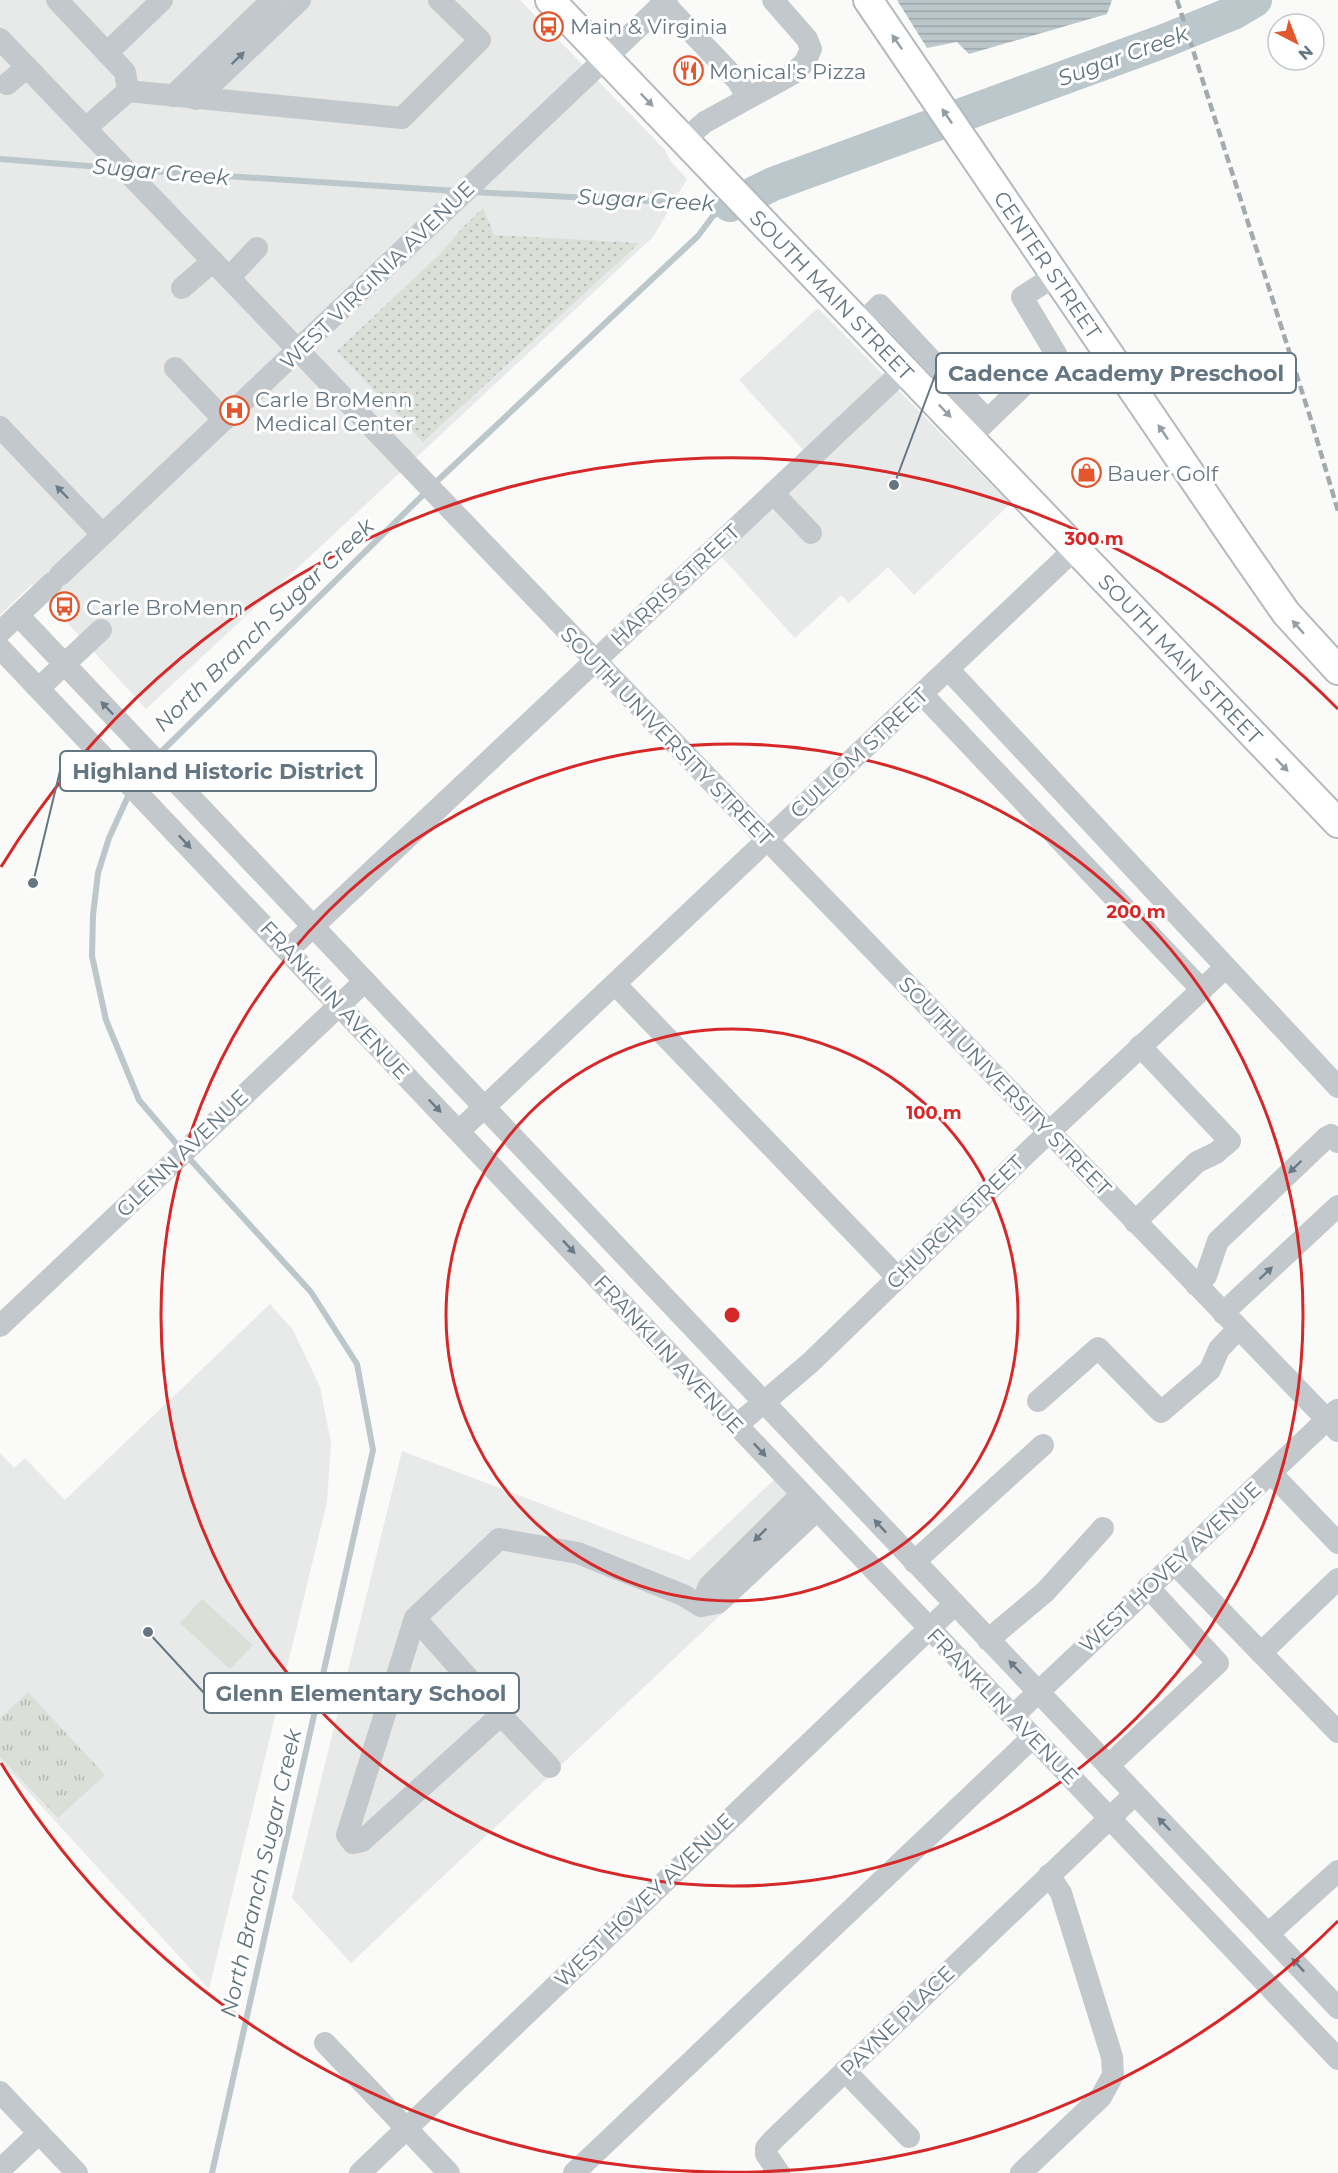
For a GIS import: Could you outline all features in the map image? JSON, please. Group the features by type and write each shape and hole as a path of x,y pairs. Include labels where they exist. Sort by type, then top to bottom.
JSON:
{"main road":[{"name":"SOUTH MAIN STREET","path":"551,0 904,369 979,429 1076,549 1338,823"},
{"name":"CENTER STREET","path":"868,0 1286,612 1338,670"}],"street":[{"path":"57,0 125,72 128,91"},
{"path":"107,53 162,0"},
{"path":"173,96 272,0"},
{"path":"196,99 300,0"},
{"path":"86,128 128,91 402,118 480,40 439,0"},
{"path":"688,144 705,122 794,73 805,62 811,49 807,39 772,0"},
{"path":"664,1 737,80 748,98"},
{"name":"WEST VIRGINIA AVENUE","path":"0,632 664,1"},
{"name":"SOUTH UNIVERSITY STREET","path":"0,39 1196,1285 1334,1420"},
{"path":"7,84 27,67"},
{"path":"229,278 257,248"},
{"path":"182,288 213,261"},
{"path":"861,324 880,305 979,429 1056,354 1022,297 1056,275"},
{"path":"175,368 224,420"},
{"name":"HARRIS STREET","path":"288,950 904,369"},
{"path":"0,427 102,534"},
{"path":"772,493 811,533"},
{"name":"CULLOM STREET","path":"459,1131 1076,549"},
{"name":"FRANKLIN AVENUE","path":"18,615 1338,2008"},
{"path":"39,688 101,630"},
{"name":"FRANKLIN AVENUE","path":"0,648 1338,2059"},
{"path":"948,669 1338,1087"},
{"path":"922,694 1202,990"},
{"name":"CHURCH STREET","path":"737,1425 765,1403 1225,968"},
{"name":"GLENN AVENUE","path":"0,1326 175,1158 365,981"},
{"path":"615,984 897,1276"},
{"path":"1136,1222 1197,1162 1216,1153 1230,1141 1140,1046"},
{"path":"1196,1285 1206,1276 1218,1241 1327,1137 1333,1136 1338,1142"},
{"path":"1038,1401 1098,1348 1161,1412 1210,1370 1231,1321 1338,1206"},
{"name":"WEST HOVEY AVENUE","path":"1013,1716 1037,1690 1271,1473 1334,1420"},
{"path":"914,1562 1043,1445"},
{"path":"1271,1473 1338,1543"},
{"path":"501,1715 362,1840 353,1843 346,1835 415,1618 499,1539 578,1553 683,1595 701,1606 708,1586 809,1502"},
{"path":"988,1640 1045,1592 1103,1528"},
{"path":"1174,1563 1338,1732"},
{"path":"1261,1653 1338,1579"},
{"path":"1108,1766 1218,1663 1148,1587"},
{"name":"WEST HOVEY AVENUE","path":"360,2173 954,1605"},
{"path":"415,1618 550,1767"},
{"path":"574,2173 1033,1737"},
{"name":"PAYNE PLACE","path":"779,2173 768,2159 766,2148 1135,1794"},
{"path":"1268,1934 1338,1871"},
{"path":"1022,2173 1101,2097 1113,2075 1112,2057 1060,1893 1049,1875"},
{"path":"325,2043 449,2173"},
{"path":"845,2071 909,2137"},
{"path":"0,2092 77,2173"},
{"path":"0,2170 39,2133"}],"shaded area":[{"name":"Carle BroMenn Medical Center","path":"0,0 520,0 665,150 670,160 687,179 653,237 146,709 32,584 0,615"},
{"path":"897,0 1112,0 1107,14 969,54 957,42 927,48"},
{"path":"818,308 1010,504 914,595 888,567 849,603 841,595 795,638 721,556 818,466 739,380"},
{"path":"270,1304 293,1330 320,1387 331,1443 327,1502 209,1989 0,1761 0,1453 14,1468 25,1458 65,1500"},
{"path":"402,1451 689,1560 775,1479 818,1523 351,1963 292,1898"}],"green space":[{"path":"483,208 494,235 639,243 423,442 337,351 440,254"},
{"path":"202,1599 253,1645 230,1669 180,1623"},
{"path":"28,1692 105,1775 58,1818 0,1757 0,1719"}],"waterway":[{"name":"Sugar Creek","path":"730,205 773,184 1164,41 1233,13 1255,0"},
{"name":"Sugar Creek","path":"0,159 113,168"},
{"name":"Sugar Creek","path":"135,170 457,191"},
{"name":"Sugar Creek","path":"473,192 727,205"},
{"name":"North Branch Sugar Creek","path":"434,484 698,236 713,216 730,205"},
{"name":"North Branch Sugar Creek","path":"158,755 427,491"},
{"name":"North Branch Sugar Creek","path":"137,784 152,763"},
{"name":"North Branch Sugar Creek","path":"130,792 109,838 98,873 93,915 92,956 106,1020 139,1100 180,1148"},
{"name":"North Branch Sugar Creek","path":"187,1156 311,1292 357,1364 373,1450 212,2173"}],"railway":[{"path":"1177,0 1338,511"}],"place":[{"name":"Main & Virginia","path":"549,26"},
{"name":"Monical's Pizza","path":"688,71"},
{"name":"Carle BroMenn Medical Center","path":"234,411"},
{"name":"Bauer Golf","path":"1086,473"},
{"name":"Cadence Academy Preschool","path":"894,485"},
{"name":"Carle BroMenn","path":"65,607"},
{"name":"Highland Historic District","path":"33,883"},
{"name":"Glenn Elementary School","path":"148,1632"}]}
